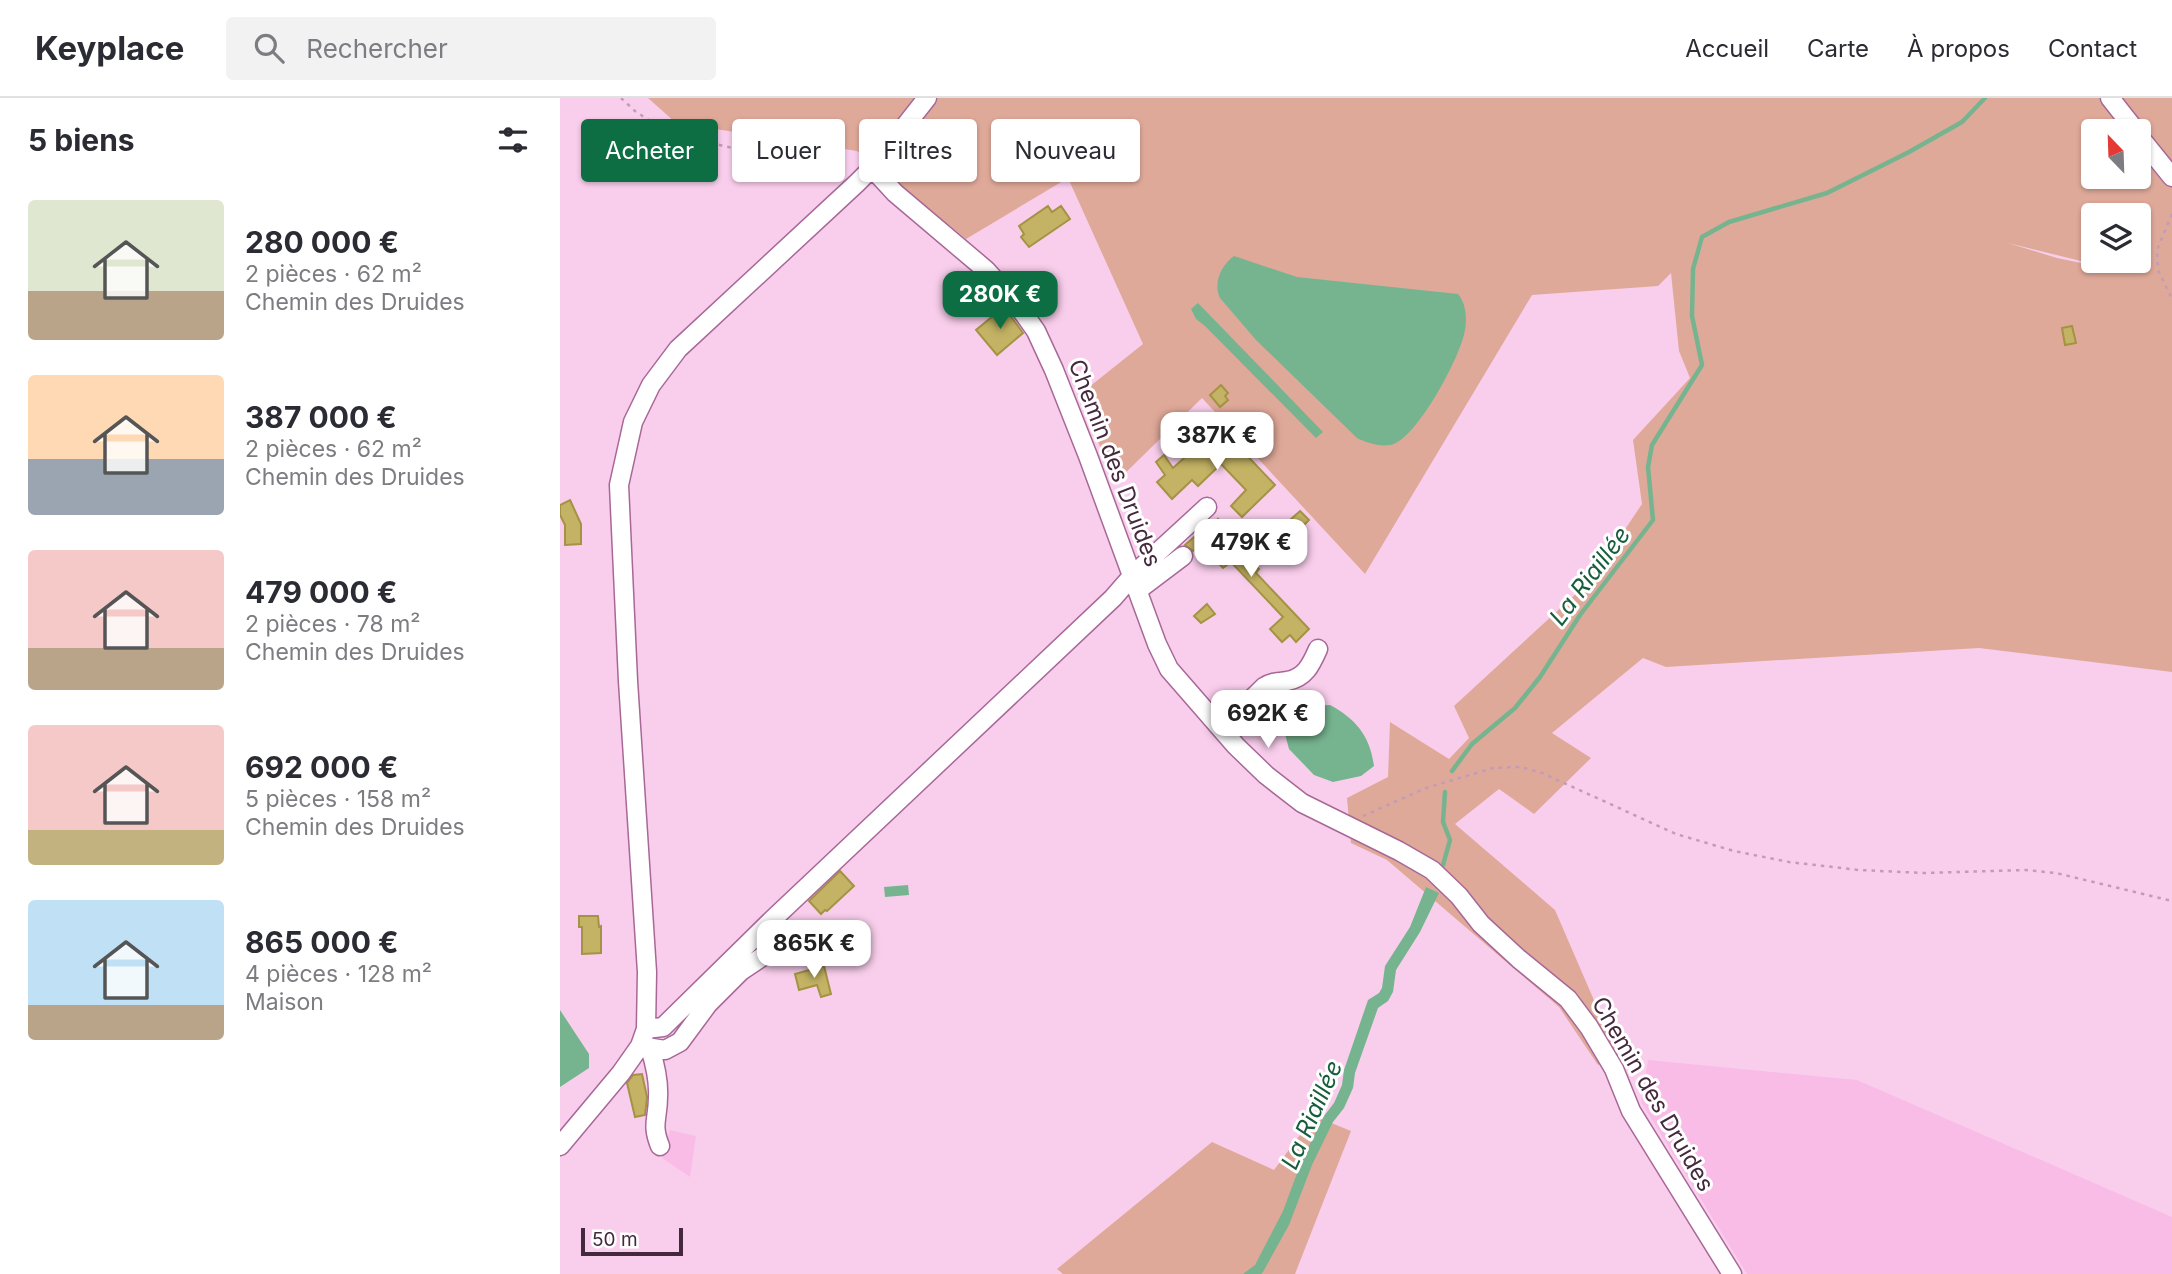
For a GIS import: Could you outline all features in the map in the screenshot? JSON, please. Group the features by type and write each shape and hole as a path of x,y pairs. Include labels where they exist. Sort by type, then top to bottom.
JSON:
{"street":[{"path":"911,119 928,98"},
{"path":"2109,98 2126,119"},
{"path":"2151,151 2172,177"},
{"name":"Chemin des Druides","path":"884,182 895,194 986,270 1019,307 1035,331 1054,370 1157,643 1170,669 1221,729 1266,775 1302,803 1432,870 1520,960 1568,999 1590,1027 1614,1069 1631,1111 1731,1274"},
{"path":"660,1146 654,1127 658,1098 656,1067 645,1041 647,972 628,681 619,485 624,457 633,422 651,385 678,349 857,183"},
{"path":"1135,582 1207,507"},
{"path":"560,1146 645,1041 663,1027 773,919 1113,598 1135,582 1183,556"},
{"path":"1221,729 1264,687 1272,682 1300,677 1311,667 1318,649"},
{"path":"645,1041 665,1050 680,1042 709,1004 741,971 771,951 824,934"}],"path":[{"path":"621,98 659,127 723,146 828,167 857,183"},
{"path":"2172,214 2157,250 2158,270 2172,299"},
{"path":"1343,824 1426,788 1493,768 1521,767 1542,773 1676,834 1745,853 1789,862 1859,870 1923,873 2025,870 2056,873 2172,901"}],"shaded area":[{"path":"648,98 2172,98 2172,672 1979,648 1666,667 1643,658 1552,733 1591,758 1534,814 1499,789 1455,824 1555,910 1619,1058 1598,1065 1559,1007 1387,860 1351,843 1347,798 1388,777 1390,722 1449,759 1469,738 1454,706 1591,580 1642,504 1633,440 1690,378 1679,351 1671,273 1658,286 1532,295 1365,574 1202,398 1115,483 1079,395 1143,344 1070,182 1140,182 1140,119 991,119 991,182 1061,182 966,239 895,182 977,182 977,119 859,119 859,153 845,149 845,119 732,119 732,132 718,129 718,119 672,119"},
{"path":"1234,256 1297,277 1458,294 1466,316 1462,342 1437,393 1415,426 1404,437 1394,444 1385,445 1357,438 1256,340 1220,298 1218,292 1220,275 1225,264"},
{"path":"1198,303 1323,432 1316,438 1196,319 1191,309"},
{"path":"1330,705 1354,723 1369,746 1374,766 1361,776 1333,782 1314,775 1289,749 1285,734 1298,715 1307,708"},
{"path":"908,885 909,895 885,897 884,887"},
{"path":"1426,887 1439,893 1420,932 1396,970 1393,992 1388,1001 1378,1008 1355,1073 1353,1088 1312,1165 1289,1225 1263,1272 1243,1274 1255,1265 1283,1211 1302,1160 1342,1085 1344,1070 1368,1000 1382,988 1385,966 1410,927"},
{"path":"560,1010 589,1054 589,1068 560,1087"},
{"path":"1648,1060 1857,1080 2172,1217 2172,1274 1747,1274 1641,1102"},
{"path":"1314,1116 1351,1131 1295,1274 1063,1274 1057,1269 1212,1142 1274,1170"},
{"path":"670,1130 696,1136 690,1177 662,1158"}],"building":[{"path":"1048,206 1052,212 1061,206 1070,219 1029,247 1021,237 1024,234 1019,226"},
{"path":"1004,307 1023,333 997,355 976,330"},
{"path":"2072,326 2076,343 2065,345 2062,328"},
{"path":"1221,385 1228,393 1225,396 1228,400 1220,407 1210,395"},
{"path":"1219,435 1234,449 1238,446 1275,485 1242,517 1231,506 1246,490 1221,464 1198,486 1192,480 1172,499 1157,482 1165,475 1156,462 1164,455 1173,468 1205,439 1209,444"},
{"path":"570,500 581,524 581,544 565,545 565,525 560,515 560,505"},
{"path":"1300,511 1309,520 1300,529 1291,519"},
{"path":"1218,519 1228,530 1223,536 1259,569 1256,573 1309,629 1296,642 1290,635 1282,642 1270,629 1283,617 1231,562 1223,568 1196,539"},
{"path":"1194,537 1201,544 1193,551 1185,545"},
{"path":"1207,604 1215,614 1201,623 1194,616"},
{"path":"840,871 854,886 821,914 809,901"},
{"path":"579,916 598,916 599,927 601,926 601,953 582,954 582,927 579,927"},
{"path":"824,966 831,994 821,997 817,985 799,990 795,974"},
{"path":"642,1074 647,1097 645,1115 635,1117 627,1083 633,1075"}],"waterway":[{"name":"La Riaillée","path":"1452,771 1472,744 1515,708 1540,677 1580,615 1653,520 1648,467 1652,445 1702,365 1692,316 1693,269 1702,237 1729,222 1827,193 1962,122 1985,98"},
{"name":"La Riaillée","path":"1443,865 1450,840 1443,822 1445,792"}]}
